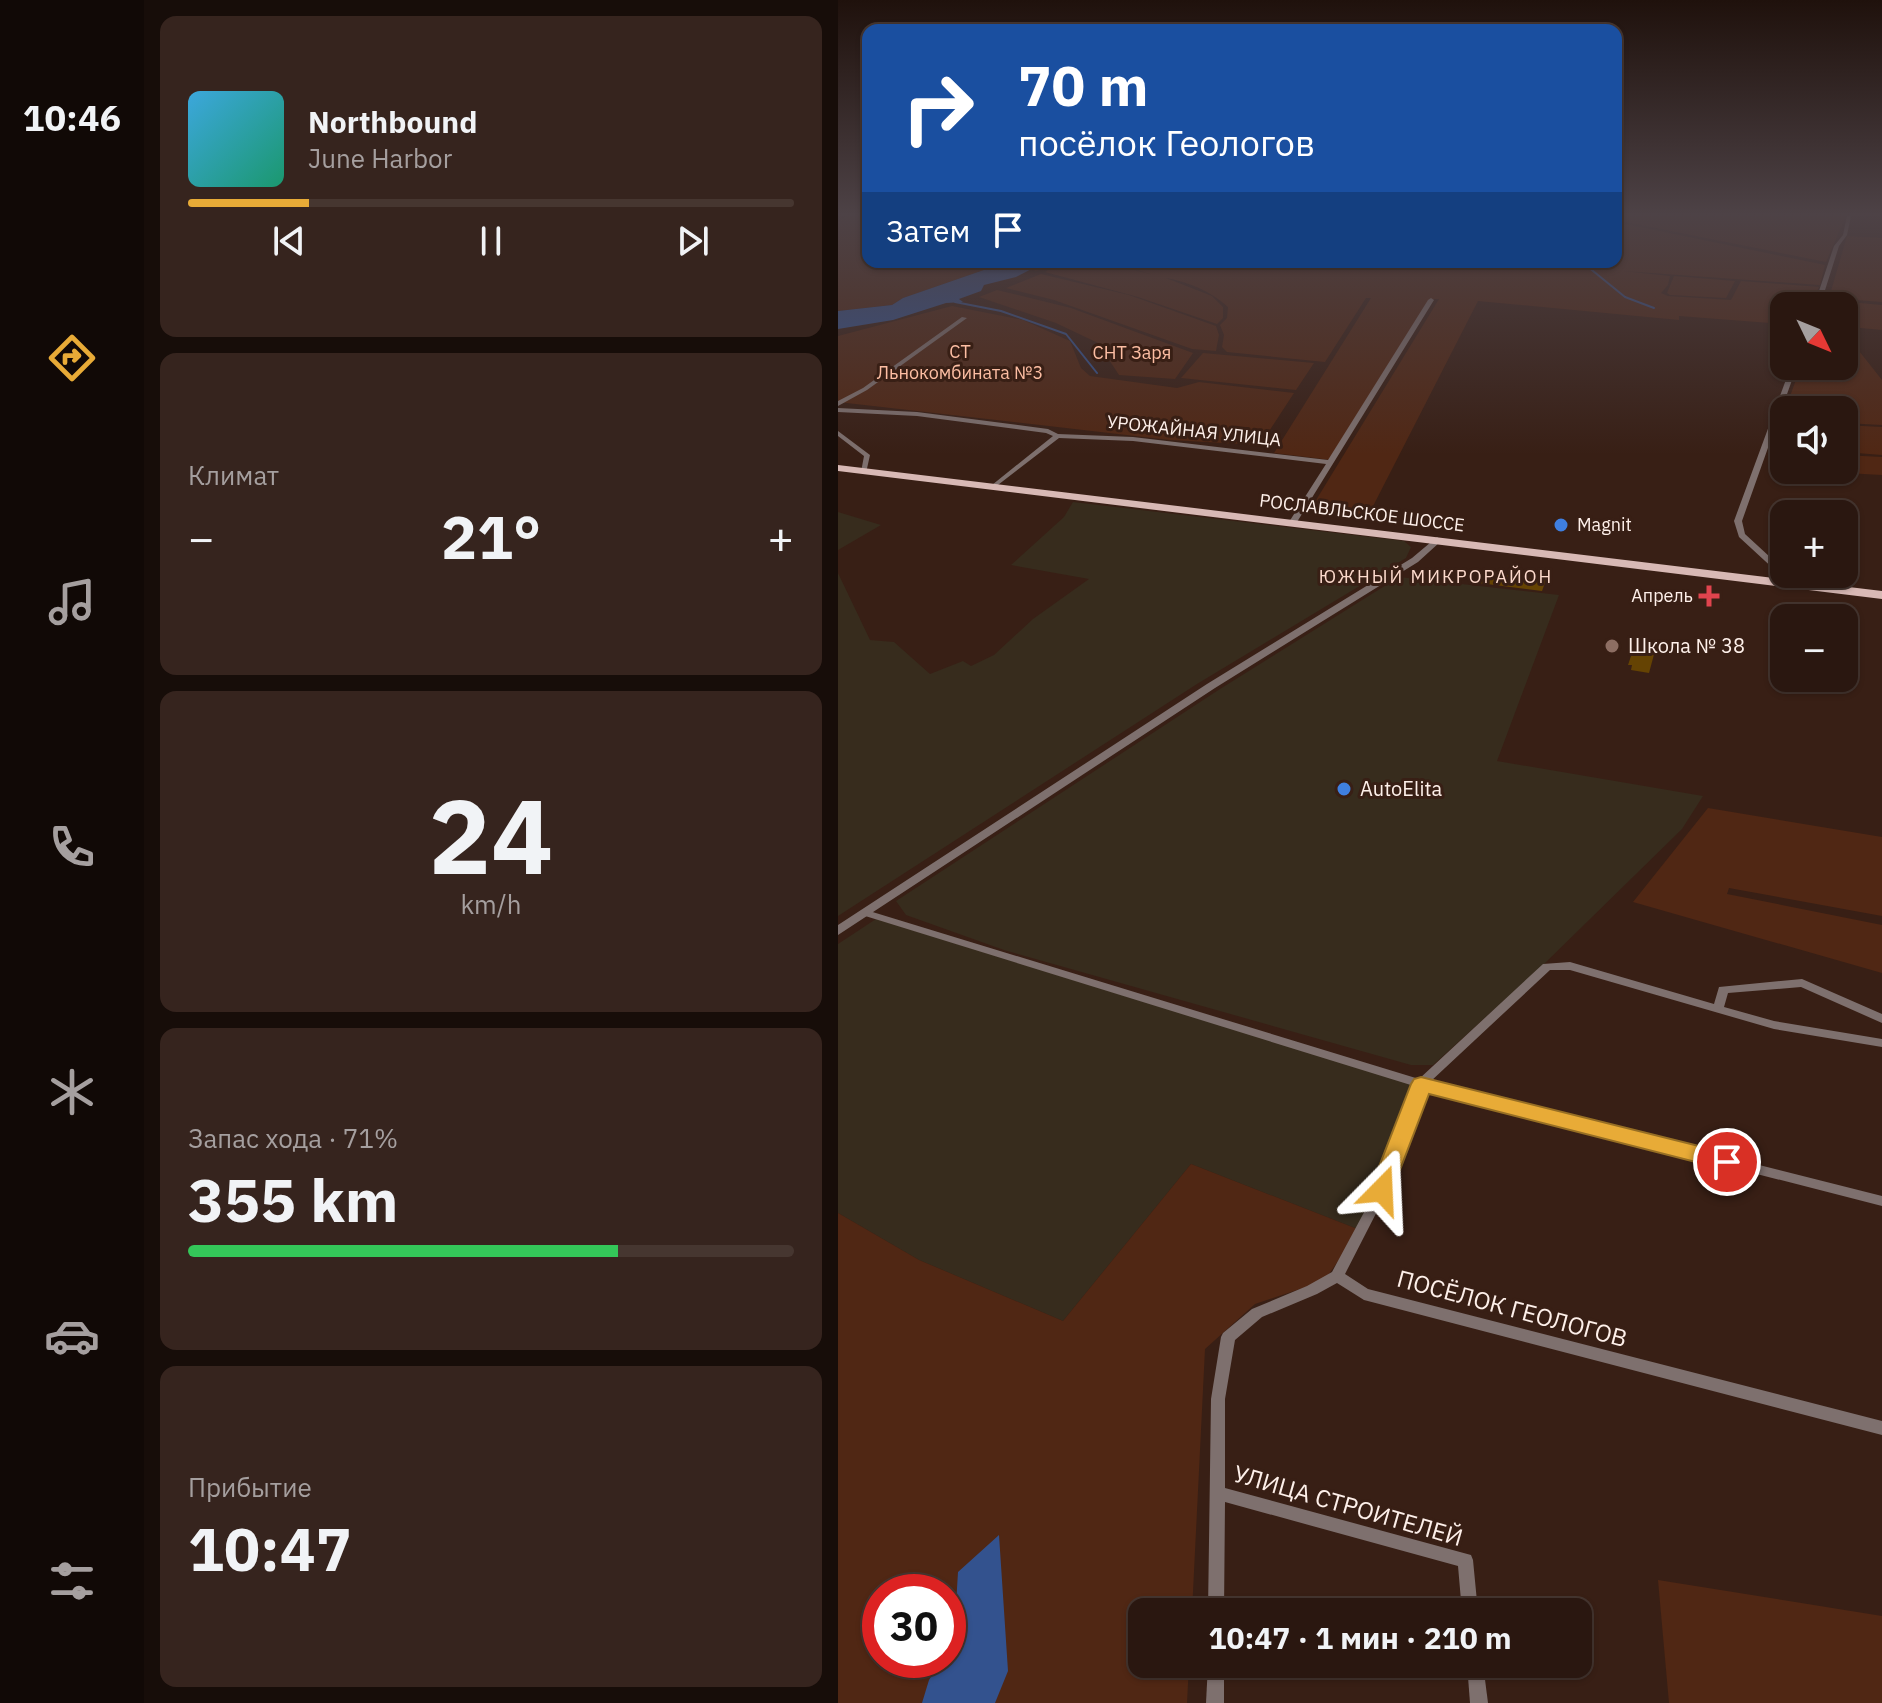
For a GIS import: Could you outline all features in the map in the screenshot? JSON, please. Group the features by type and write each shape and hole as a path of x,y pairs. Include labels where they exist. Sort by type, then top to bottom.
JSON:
{"main road":[{"name":"РОСЛАВЛЬСКОЕ ШОССЕ","path":"838,468 1770,582"},
{"name":"РОСЛАВЛЬСКОЕ ШОССЕ","path":"1823,588 1882,595"}],"street":[{"path":"1293,522 1431,300"},
{"path":"838,404 865,389 964,318"},
{"path":"1770,561 1742,535 1738,521 1789,380"},
{"name":"УРОЖАЙНАЯ УЛИЦА","path":"838,410 931,415 1048,431 1057,436 1133,439 1328,462"},
{"path":"838,433 867,455 864,472"},
{"path":"994,486 1057,436"},
{"path":"838,931 1211,686 1415,560 1437,540"},
{"path":"866,913 1421,1084 1882,1201"},
{"path":"1217,1598 1218,1399 1228,1337 1257,1313 1337,1276 1382,1190 1421,1084 1547,967 1570,966 1648,990 1719,1006 1774,1025 1882,1043"},
{"path":"1719,1006 1723,990 1728,988 1802,983 1882,1019"},
{"name":"ПОСЁЛОК ГЕОЛОГОВ","path":"1337,1276 1364,1294 1882,1428"},
{"name":"УЛИЦА СТРОИТЕЛЕЙ","path":"1217,1493 1465,1560 1469,1598"},
{"path":"1215,1703 1216,1678"},
{"path":"1476,1678 1479,1703"}],"shaded area":[{"path":"1073,502 1404,541 1411,547 1406,558 1197,684 838,916 838,573 870,640 894,642 930,674 963,661 971,666 994,655 1033,619 1089,579 1011,565 1064,517"},
{"path":"838,512 881,525 838,550"},
{"path":"1399,577 1559,595 1497,761 1703,796 1682,829 1543,965 1433,1065 1411,1065 1004,950 906,915 896,901 1220,689"},
{"path":"876,919 1424,1088 1360,1230 1191,1164 1063,1321 919,1260 838,1213 838,944"}],"green space":[{"path":"838,295 910,295 892,305 838,311"},
{"name":"СНТ Заря","path":"1020,295 1071,308 1193,353 1175,379 1119,375 1098,343 1056,323 979,297"},
{"name":"СНТ Заря","path":"1036,295 1130,295 1216,326 1219,335 1216,351 1192,349"},
{"path":"1132,295 1211,295 1223,307 1223,318 1217,324"},
{"path":"1212,295 1667,295 1731,300 1733,295 1770,295 1770,323 1679,316 1679,320 1478,301 1369,514 1365,515 1310,510 1439,299 1431,299 1331,460 1274,453 1371,298 1366,298 1325,362 1227,352 1222,347 1224,335 1220,325 1227,318 1228,307"},
{"path":"1679,295 1727,295 1726,298"},
{"path":"1858,295 1882,295 1882,302 1858,300"},
{"path":"1858,303 1882,305 1882,330 1858,328"},
{"name":"СТ Льнокомбината №3","path":"952,306 1023,320 1070,341 1081,368 1090,376 1177,388 1199,382 1294,393 1260,445 1170,440 838,402 838,336"},
{"path":"1858,350 1882,380 1882,425 1858,424 1858,396 1790,396 1796,380 1858,380"},
{"path":"1203,353 1314,363 1296,390 1181,378"},
{"path":"1858,426 1882,427 1882,455 1858,453"},
{"path":"1858,456 1882,457 1882,475 1858,474"},
{"path":"1708,808 1882,837 1882,916 1729,888 1727,894 1882,925 1882,973 1633,902"},
{"path":"1191,1164 1360,1230 1324,1281 1255,1304 1205,1349 1193,1598 1128,1598 1128,1678 1188,1678 1187,1703 838,1703 838,1213 919,1260 1063,1321"},
{"path":"1658,1580 1882,1616 1882,1703 1669,1703"}],"water":[{"path":"969,295 959,299 963,302 946,303 893,320 838,329 838,311 892,305 903,298"},
{"path":"999,1535 1008,1671 995,1703 922,1703 930,1678 966,1678 966,1574 958,1572"}],"building":[{"path":"1483,572 1546,580 1542,591 1479,583"},
{"path":"1639,644 1656,647 1649,673 1631,670 1632,665 1628,665 1634,647 1637,648"}],"waterway":[{"path":"1623,295 1654,308"},
{"path":"955,302 1001,311 1066,334 1097,373"}],"place":[{"name":"Magnit","path":"1561,525"},
{"name":"Апрель","path":"1709,596"},
{"name":"Школа № 38","path":"1612,646"},
{"name":"AutoElita","path":"1344,789"}],"district":[{"name":"ЮЖНЫЙ МИКРОРАЙОН","path":"1436,577"}],"route":[{"path":"1382,1190 1421,1084 1727,1162"}]}
